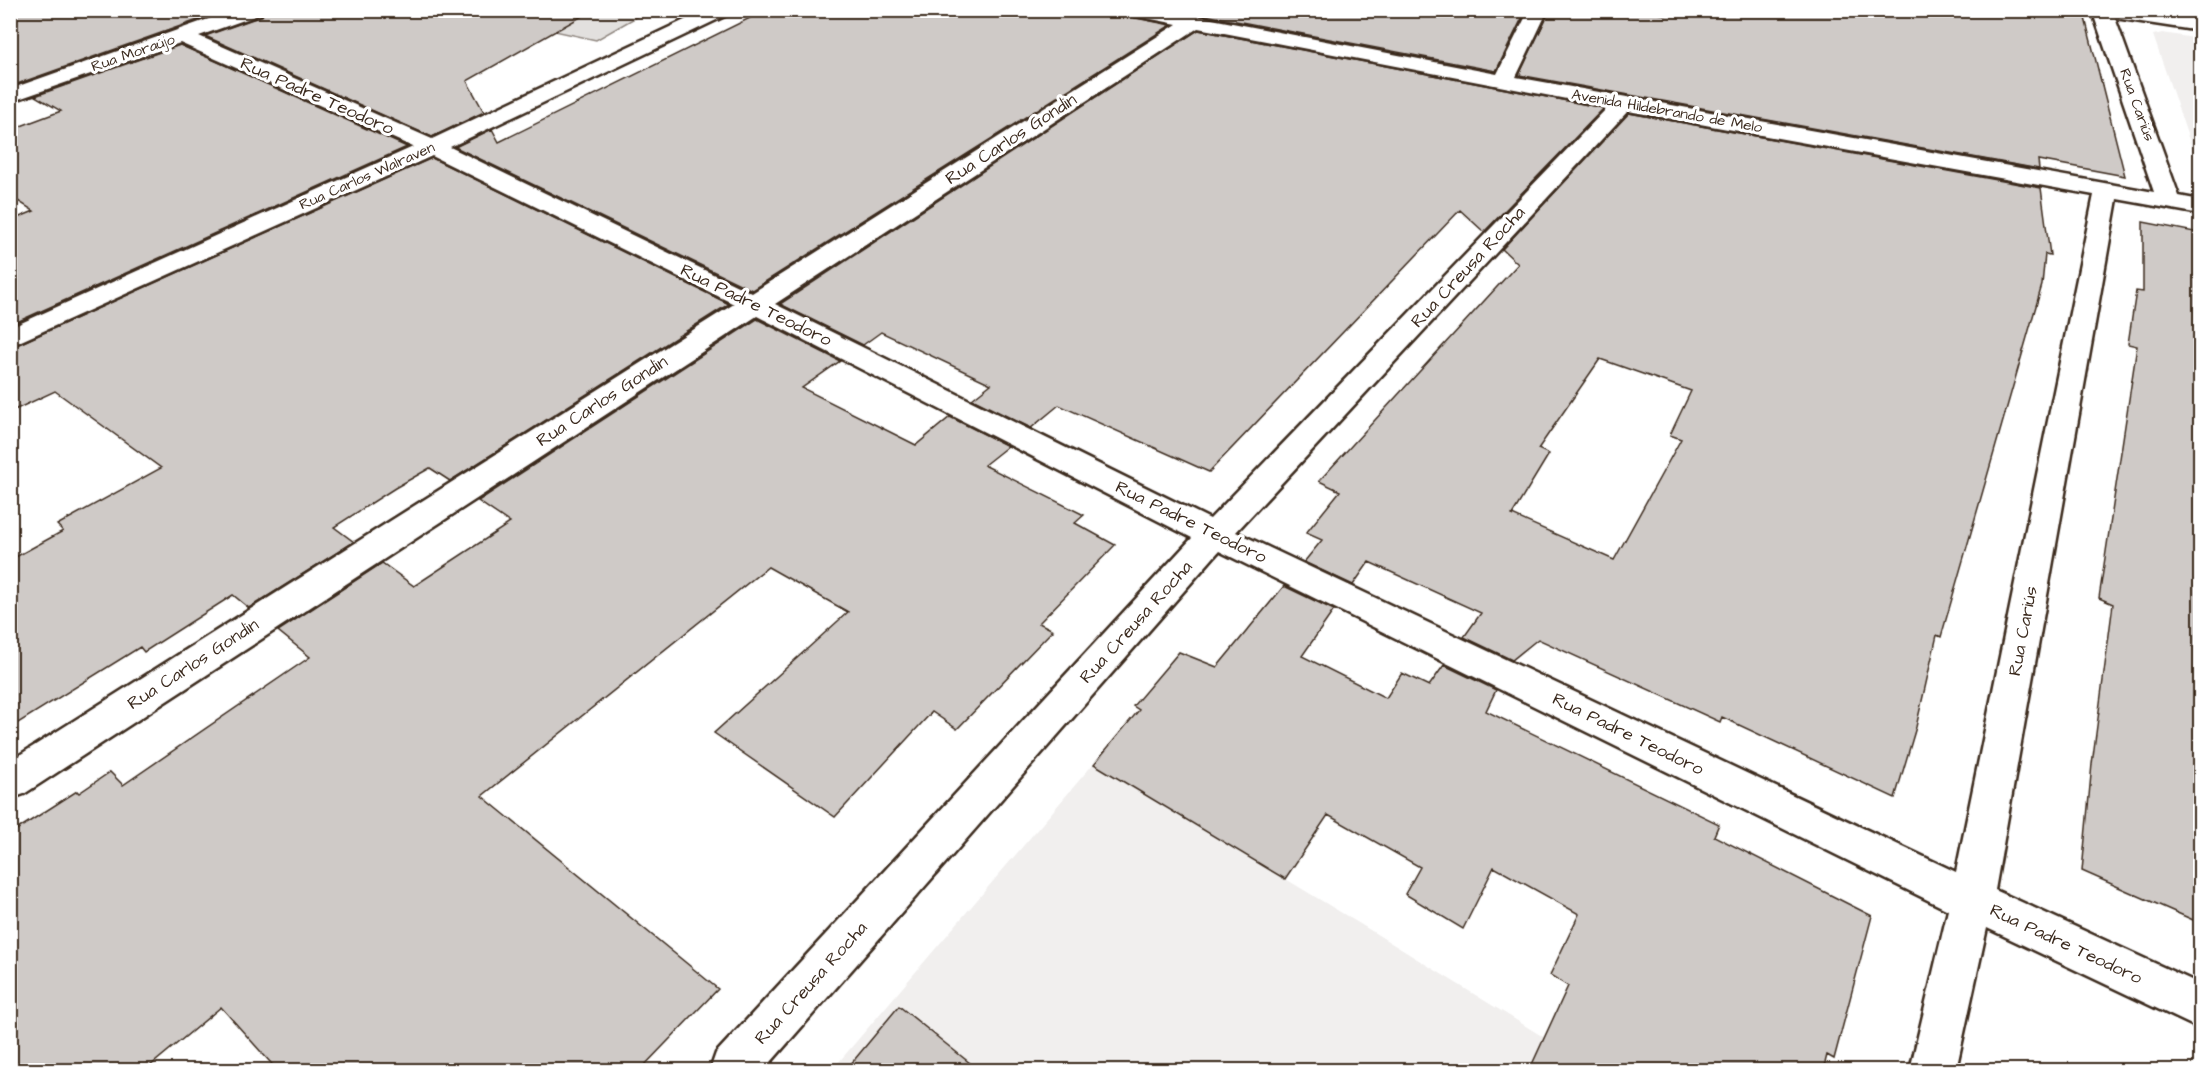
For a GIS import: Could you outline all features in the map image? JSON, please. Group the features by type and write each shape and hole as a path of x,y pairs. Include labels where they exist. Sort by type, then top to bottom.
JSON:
{"street":[{"name":"Rua Moraújo","path":"10,96 254,10"},
{"name":"Rua Carlos Walraven","path":"10,338 432,147 722,10"},
{"name":"Avenida Hildebrando de Melo","path":"1134,10 1623,104 2200,207"},
{"path":"1504,81 1539,10"},
{"path":"2102,11 2200,25"},
{"name":"Rua Cariús","path":"2102,11 2163,177 2168,201"},
{"name":"Rua Carlos Gondin","path":"10,782 1194,22"},
{"name":"Rua Padre Teodoro","path":"182,36 432,147 754,304 1214,535 1972,900 2200,1007"},
{"name":"Rua Creusa Rocha","path":"733,1071 1214,535 1623,104"},
{"name":"Rua Cariús","path":"1933,1071 1972,900 2108,189"}],"shaded area":[{"path":"463,11 647,11 596,40"},
{"path":"2163,33 2200,39 2200,172 2153,35"},
{"path":"1094,763 1370,930 1597,1070 832,1070"}],"building":[{"path":"10,10 226,10 17,84 10,81"},
{"path":"265,10 593,10 467,81 484,112 432,137 205,36 262,16"},
{"path":"766,10 1122,10 1126,16 1171,25 752,290 455,147 492,129 499,142"},
{"path":"1179,10 1526,10 1496,71"},
{"path":"1550,10 1644,10 1666,15 1668,10 2083,10 2125,176 2038,160 2039,169 1519,75"},
{"path":"1198,30 1604,108 1484,232 1460,210 1209,472 1059,405 1031,428 972,399 991,384 881,332 863,345 780,304"},
{"path":"180,45 407,147 10,325 10,221 34,211 10,196 10,130 61,111 35,96"},
{"path":"1629,113 2041,188 2050,255 2045,254 2042,285 1941,637 1937,635 1916,727 1895,798 1722,717 1720,722 1538,639 1512,660 1464,637 1481,613 1369,562 1353,585 1304,562 1322,540 1306,533 1340,491 1319,481 1518,264 1502,249","holes":["1600,359 1691,391 1670,435 1681,439 1614,560 1512,515 1549,454 1538,449"]},
{"path":"432,158 729,304 450,481 430,468 395,488 334,527 354,542 249,608 233,595 144,652 140,647 10,728 10,560 63,531 57,525 161,468 55,391 10,412 10,348"},
{"path":"2143,222 2200,233 2200,923 2082,871 2092,764 2113,604 2099,598 2137,346 2128,344 2136,291 2143,292"},
{"path":"757,319 840,361 802,388 916,445 950,417 1008,446 984,465 1084,515 1075,523 1115,545 1039,623 1053,630 957,729 932,712 835,817 714,733 848,612 768,567 482,796 718,989 639,1071 278,1071 221,1007 144,1071 10,1071 10,834 110,772 123,785 310,657 278,631 382,563 414,586 510,523 478,501"},
{"path":"1284,586 1334,610 1302,656 1386,698 1402,673 1429,686 1444,665 1496,690 1486,711 1719,824 1714,836 1872,916 1834,1059 1827,1055 1823,1071 1529,1071 1568,986 1550,975 1579,914 1494,867 1463,929 1405,894 1420,867 1328,815 1285,879 1094,764 1139,710 1133,706 1179,652 1217,667"},
{"path":"899,1006 946,1044 980,1071 845,1071"}]}
